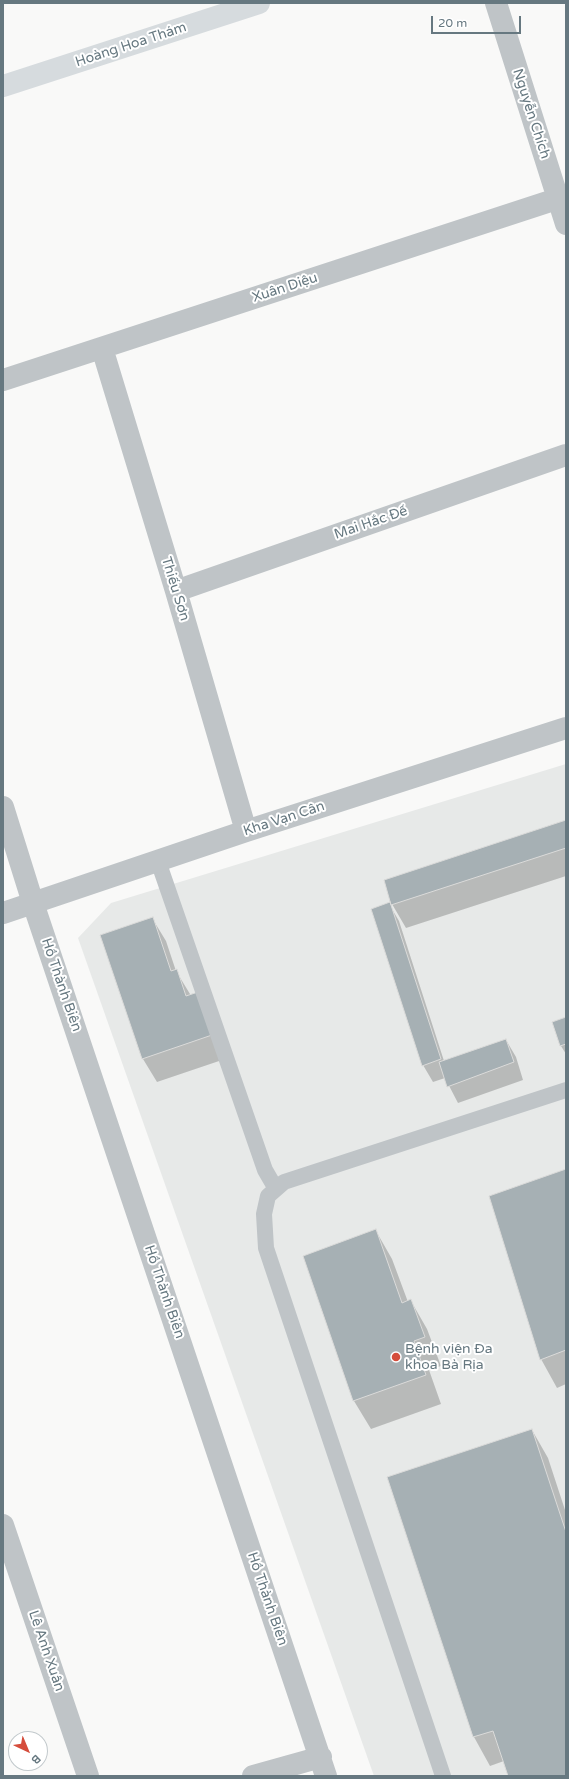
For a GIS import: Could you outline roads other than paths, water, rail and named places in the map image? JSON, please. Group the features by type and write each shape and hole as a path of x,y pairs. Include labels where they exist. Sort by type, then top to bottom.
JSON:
{"street":[{"name":"Hoàng Hoa Thám","path":"3,86 259,3"},
{"name":"Nguyễn Chích","path":"496,3 562,197 566,224"},
{"name":"Xuân Diệu","path":"3,380 562,197"},
{"name":"Thiếu Sơn","path":"102,348 176,591 246,830"},
{"name":"Mai Hắc Đế","path":"176,591 566,455"},
{"name":"Kha Vạn Cân","path":"3,913 246,830 566,728"},
{"name":"Hồ Thành Biên","path":"3,807 33,903 323,1766"},
{"name":"Lê Anh Xuân","path":"3,1525 88,1776"},
{"path":"253,1776 323,1766"}],"lane":[{"path":"158,861 265,1170 276,1189"},
{"path":"443,1776 266,1248 264,1214 268,1196 284,1182 566,1090"}],"place":[{"name":"Bệnh viện Đa khoa Bà Rịa","path":"396,1357"}]}
